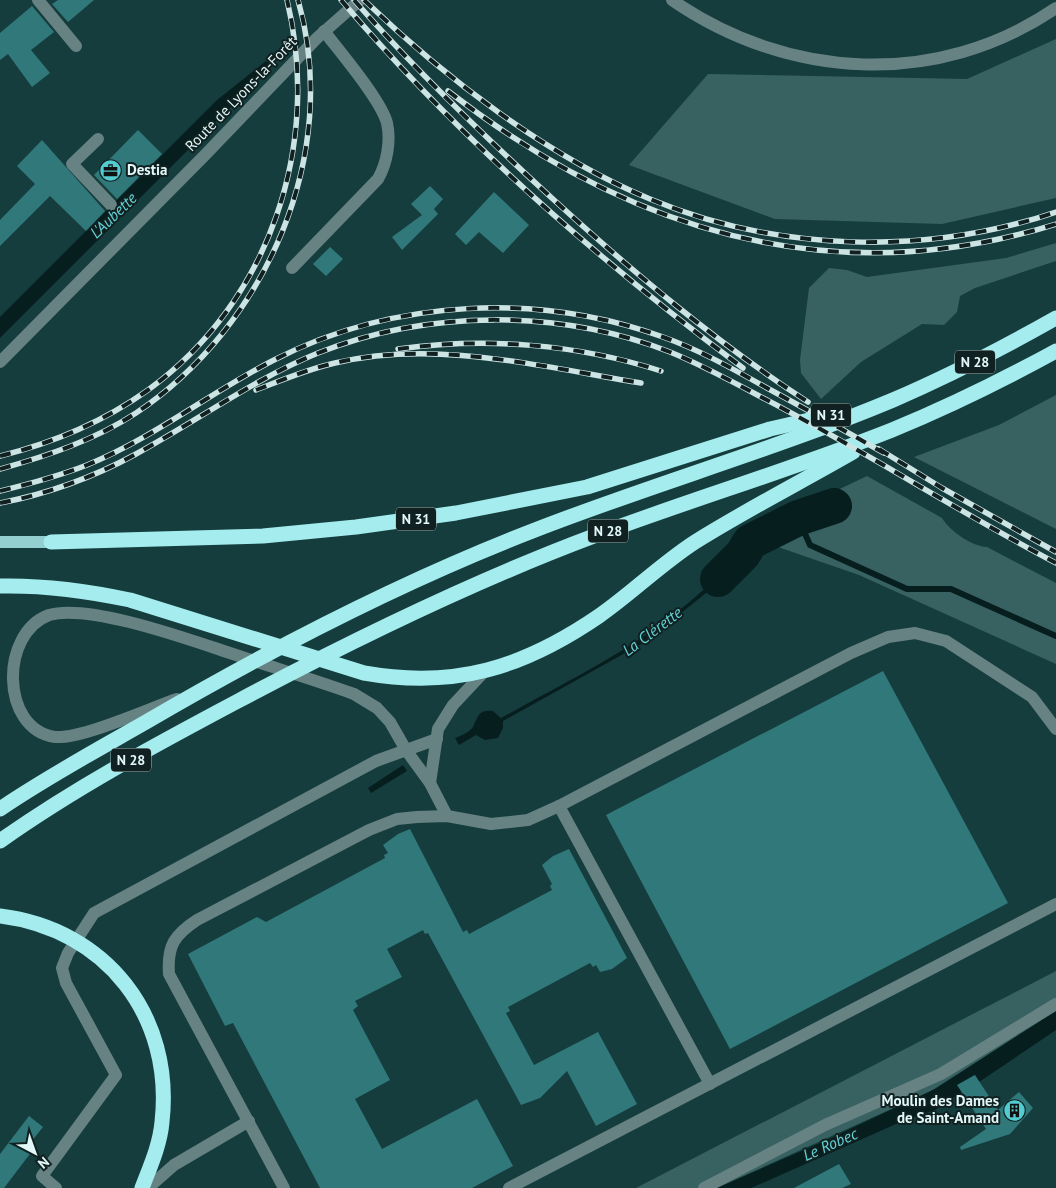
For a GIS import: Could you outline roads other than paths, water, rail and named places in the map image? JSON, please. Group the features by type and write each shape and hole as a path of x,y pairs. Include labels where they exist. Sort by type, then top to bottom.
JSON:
{"highway":[{"name":"N 28","path":"0,809 230,674 295,639 444,568 534,530 786,441 891,401 962,368 1056,318"},
{"name":"N 28","path":"0,840 105,775 267,686 331,652 460,591 586,539 893,429 982,389 1056,352"},
{"name":"N 31","path":"51,542 262,536 356,527 456,513 587,487 770,429 891,401"},
{"path":"0,586 95,593 130,600 364,673 426,680 484,672 538,652 567,636 600,615 701,539 893,429"},
{"path":"0,916 25,920 60,932 87,948 106,962 127,985 143,1011 159,1051 163,1093 162,1125 157,1149 142,1188"}],"main road":[{"name":"N 31","path":"0,542 51,542"}],"street":[{"path":"38,0 76,46"},
{"name":"Route de Lyons-la-Forêt","path":"0,362 205,155 324,31 360,0"},
{"path":"672,0 721,30 748,42 810,59 868,66 918,62 948,55 1001,38 1056,8"},
{"path":"292,268 378,179 386,165 387,122 369,91 324,31"},
{"path":"98,139 72,164 111,205"},
{"path":"198,692 94,730 71,736 56,737 41,734 24,725 14,716 2,691 4,657 14,640 30,624 49,614 91,615 181,636 354,694 377,708 390,722 406,750 430,783 447,816"},
{"path":"284,1188 169,974 168,957 172,942 183,929 197,920 369,830 397,820 447,816 490,824 528,820 559,806 851,653 888,637 915,632 946,641 1032,697 1056,729"},
{"path":"430,783 438,729 453,705 484,672"},
{"path":"56,1188 42,1176 116,1075 66,983 62,968 68,952 94,913 376,761 437,739"},
{"path":"559,806 710,1084"},
{"path":"509,1188 1056,904"},
{"path":"704,1188 825,1125 941,1074 1056,1004"},
{"path":"148,1188 174,1165 249,1121"}],"water":[{"name":"L'Aubette","path":"266,61 272,66 0,338 0,317 217,100"},
{"path":"746,542 754,543 716,585 645,642 503,721 503,728 498,738 485,740 476,735 459,745 455,738 472,729 482,712 493,711 501,718 643,637 695,597 728,567 739,555"},
{"path":"403,765 407,771 371,793 368,788"},
{"name":"Le Robec","path":"1056,1011 1056,1030 979,1082 974,1075 958,1085 962,1092 935,1110 903,1121 751,1188 717,1188 831,1138 935,1089"}],"waterway":[{"name":"La Clérette","path":"718,579 743,554 750,542 798,518 834,506"},
{"path":"798,518 810,545 907,589 951,589 1056,636"}],"railway":[{"path":"0,456 39,445 95,422 148,390 190,354 226,312 255,266 276,216 291,163 297,109 296,54 287,0"},
{"path":"0,469 70,446 104,431 136,413 182,377 222,333 256,285 282,232 300,175 310,117 309,58 298,0"},
{"path":"341,0 433,101 532,195 635,284 743,368"},
{"path":"354,0 451,103 584,227 677,306 741,356 808,402"},
{"path":"364,0 428,58 498,112 535,137 573,161 611,181 650,199 699,217 749,230 800,238 852,242 904,241 956,236 1006,226 1056,212"},
{"path":"448,91 517,140 588,181 661,213 736,236 813,250 892,252 973,244 1056,224"},
{"path":"0,491 66,473 112,454 136,442 252,372 321,339 369,324 418,314 467,309 517,308 567,313 616,323 663,337 729,367 884,453"},
{"path":"0,503 53,490 104,470 159,441 271,375 318,353 360,339 404,328 449,322 494,320 539,322 584,328 628,338 694,362 874,459 1056,563"},
{"path":"398,349 464,344 531,345 597,354 661,371"},
{"path":"256,390 325,365 373,356 411,354 488,358 641,383"},
{"path":"879,449 942,488 1056,552"}],"place":[{"name":"Destia","path":"111,170"},
{"name":"Moulin des Dames de Saint-Amand","path":"1015,1110"}]}
